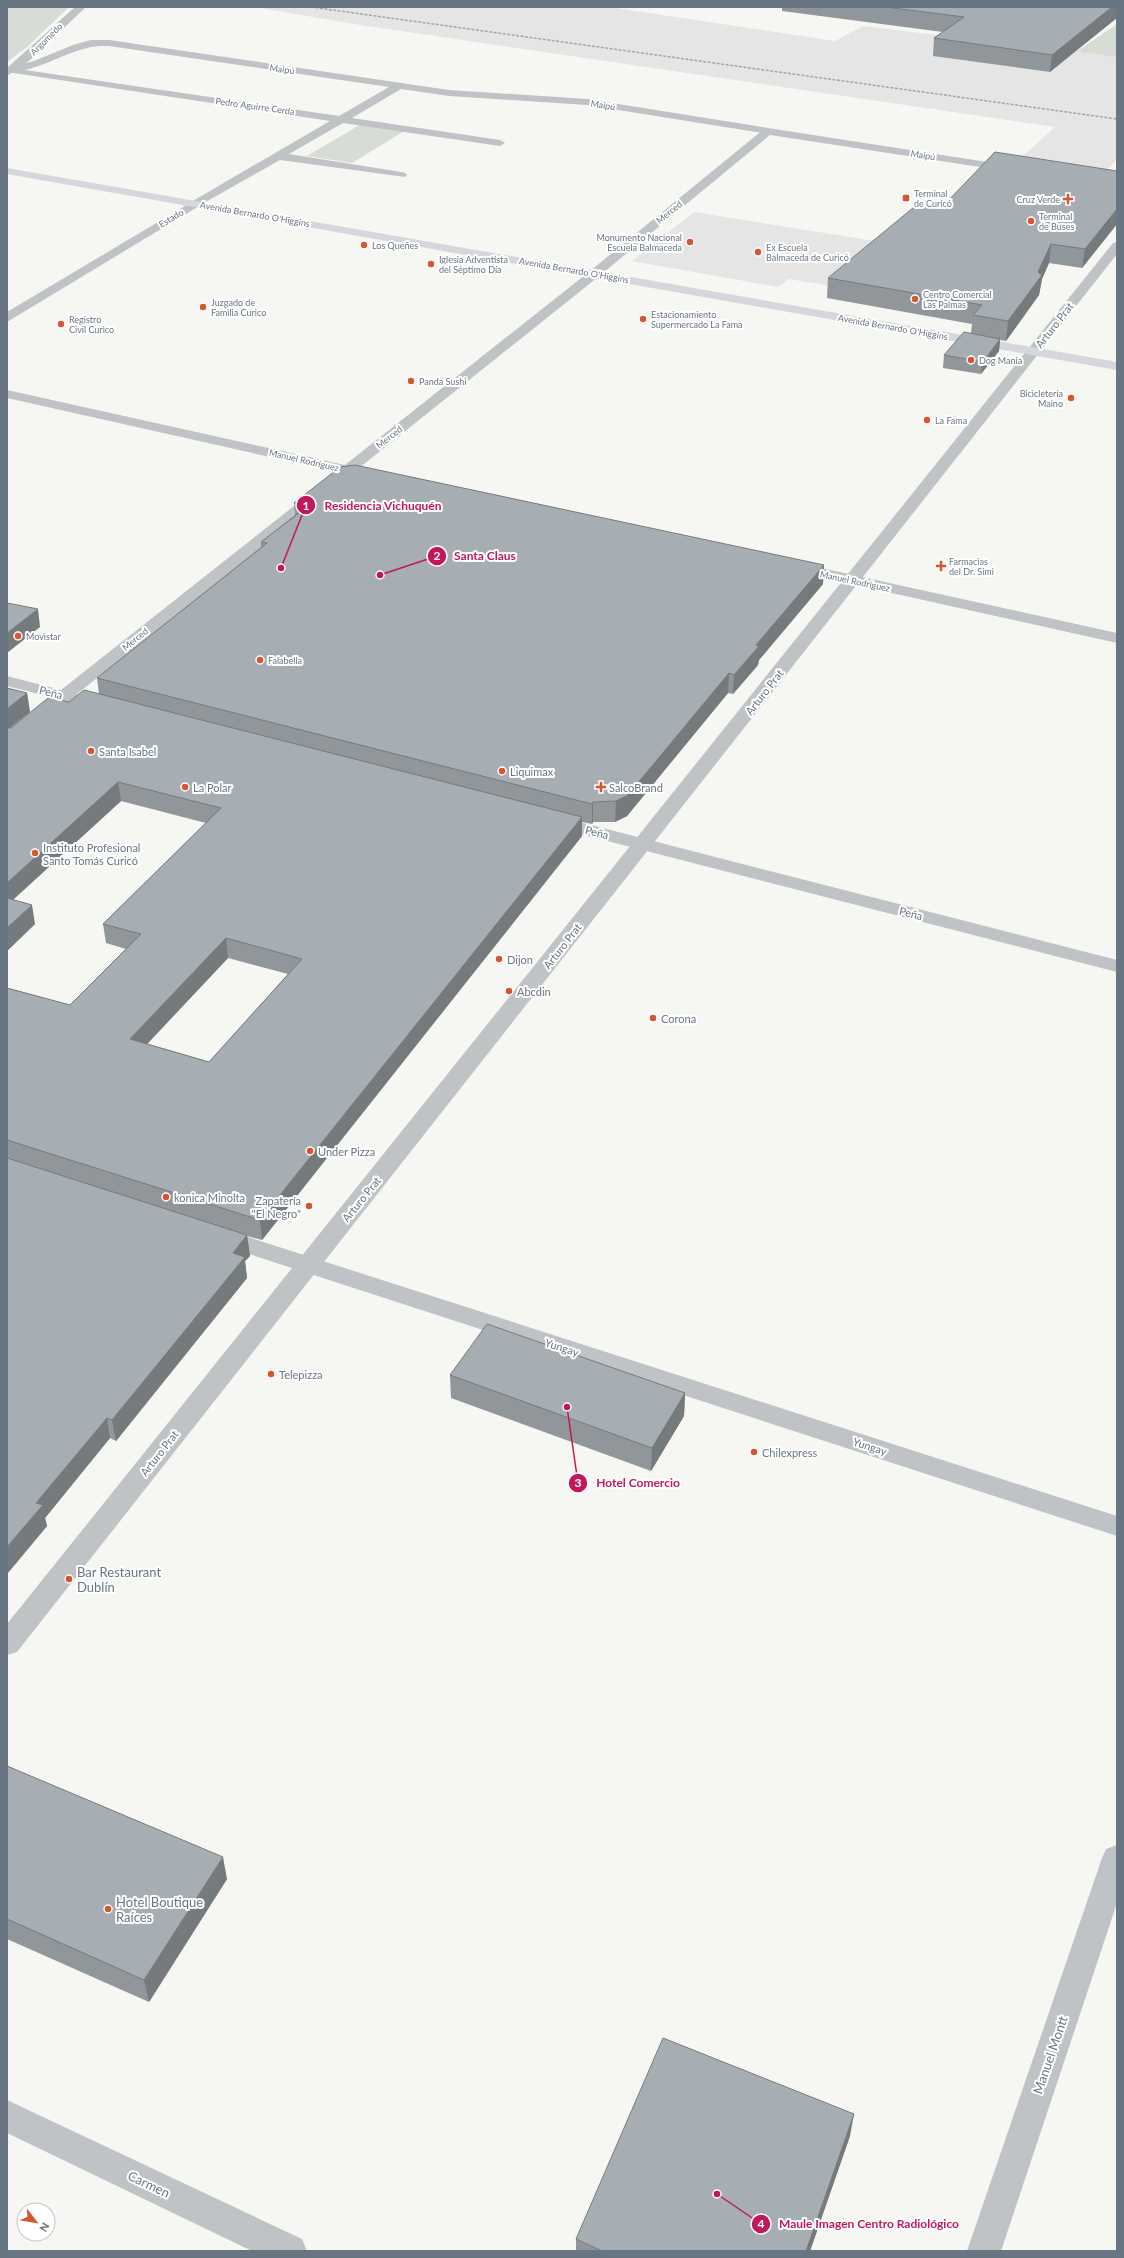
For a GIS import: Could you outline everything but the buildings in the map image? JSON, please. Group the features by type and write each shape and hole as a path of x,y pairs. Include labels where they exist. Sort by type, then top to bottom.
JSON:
{"main road":[{"name":"Avenida Bernardo O'Higgins","path":"7,170 1117,366"}],"street":[{"name":"Argomedo","path":"9,71 81,7"},
{"name":"Argomedo","path":"9,71 39,63 75,46 88,43"},
{"name":"Maipú","path":"88,43 109,43 399,86 476,95 587,102 1025,171"},
{"name":"Pedro Aguirre Cerda","path":"9,71 500,143"},
{"name":"Estado","path":"7,318 195,204 399,86"},
{"name":"Merced","path":"7,741 594,274 768,131"},
{"path":"278,156 401,175"},
{"name":"Arturo Prat","path":"7,1644 1117,246"},
{"name":"Manuel Rodríguez","path":"7,394 374,475"},
{"name":"Manuel Rodríguez","path":"781,564 1117,638"},
{"name":"Peña","path":"7,681 94,703"},
{"name":"Peña","path":"537,817 1117,966"},
{"name":"Yungay","path":"201,1230 1117,1526"},
{"name":"Manuel Montt","path":"984,2251 1117,1858"},
{"name":"Carmen","path":"7,2116 290,2251"}],"shaded area":[{"path":"7,7 69,7 27,47 7,62"},
{"path":"254,7 609,7 835,41 863,26 1117,57 1117,159 1106,171 1021,158 1055,127 354,24"},
{"path":"1117,24 1117,57 1076,52"},
{"path":"363,123 406,130 352,163 307,156"},
{"name":"Ex Escuela Balmaceda de Curicó","path":"694,212 881,242 838,287 789,279 778,287 632,261"}],"railway":[{"path":"311,7 1117,119"}],"place":[{"name":"Terminal de Curicó","path":"906,198"},
{"name":"Cruz Verde","path":"1068,199"},
{"name":"Terminal de Buses","path":"1031,221"},
{"name":"Monumento Nacional Escuela Balmaceda","path":"690,242"},
{"name":"Los Queñes","path":"364,245"},
{"name":"Ex Escuela Balmaceda de Curicó","path":"758,252"},
{"name":"Iglesia Adventista del Séptimo Día","path":"431,264"},
{"name":"Centro Comercial Las Palmas","path":"915,299"},
{"name":"Juzgado de Familia Curico","path":"203,307"},
{"name":"Estacionamiento Supermercado La Fama","path":"643,319"},
{"name":"Registro Civil Curico","path":"61,324"},
{"name":"Dog Mania","path":"971,360"},
{"name":"Panda Sushi","path":"411,381"},
{"name":"Bicicletería Maino","path":"1071,398"},
{"name":"La Fama","path":"927,420"},
{"name":"Farmacias del Dr. Simi","path":"941,566"},
{"name":"Residencia Vichuquén","path":"281,568"},
{"name":"Santa Claus","path":"380,575"},
{"name":"Movistar","path":"18,636"},
{"name":"Falabella","path":"260,660"},
{"name":"Santa Isabel","path":"91,751"},
{"name":"Liquimax","path":"502,771"},
{"name":"La Polar","path":"185,787"},
{"name":"SalcoBrand","path":"601,787"},
{"name":"Instituto Profesional Santo Tomás Curicó","path":"35,853"},
{"name":"Dijon","path":"499,959"},
{"name":"Abcdin","path":"509,991"},
{"name":"Corona","path":"653,1018"},
{"name":"Under Pizza","path":"310,1151"},
{"name":"konica Minolta","path":"166,1197"},
{"name":"Zapatería \"El Negro\"","path":"309,1206"},
{"name":"Telepizza","path":"271,1374"},
{"name":"Hotel Comercio","path":"567,1407"},
{"name":"Chilexpress","path":"754,1452"},
{"name":"Bar Restaurant Dublín","path":"69,1579"},
{"name":"Hotel Boutique Raíces","path":"108,1909"},
{"name":"Maule Imagen Centro Radiológico","path":"717,2194"}]}
